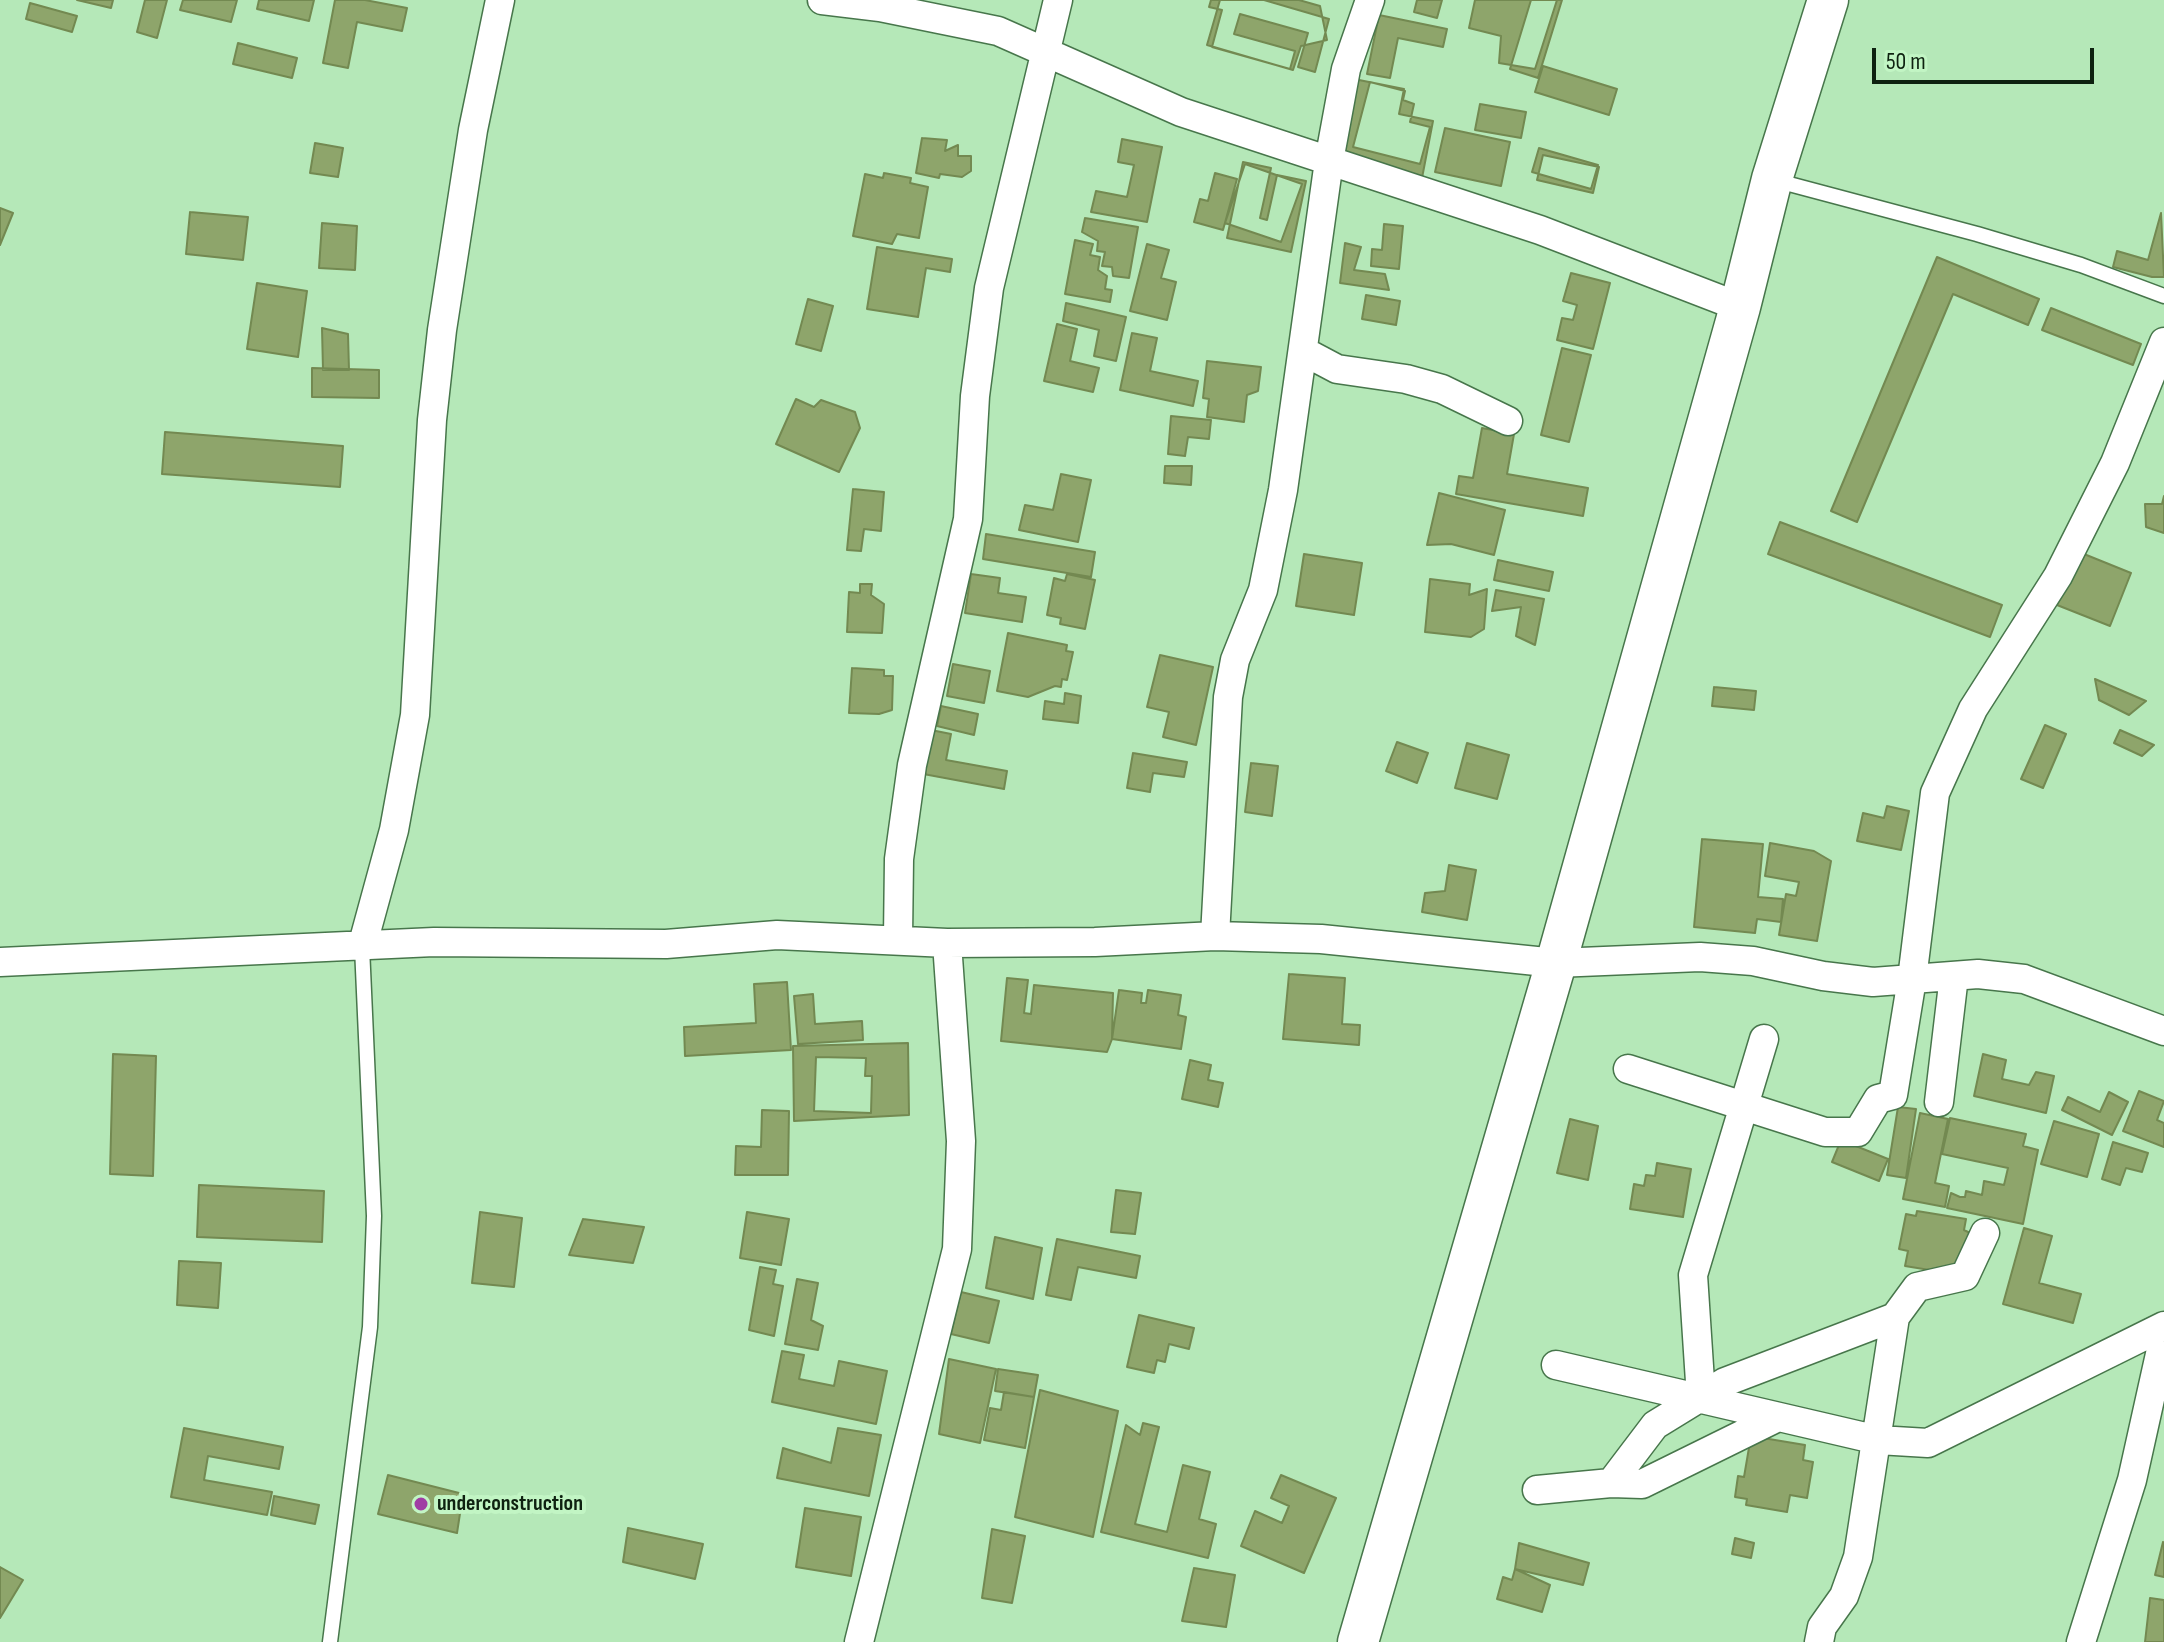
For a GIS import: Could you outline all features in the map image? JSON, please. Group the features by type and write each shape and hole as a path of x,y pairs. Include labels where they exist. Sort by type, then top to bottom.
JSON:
{"main road":[{"path":"1358,1642 1556,963 1740,307 1772,179 1828,0"}],"street":[{"path":"362,947 394,830 415,715 432,420 442,330 473,130 500,0"},
{"path":"822,0 880,7 998,31 1181,112 1540,230 1740,307"},
{"path":"898,938 899,859 912,765 968,519 975,396 989,288 1058,0"},
{"path":"1215,936 1228,697 1235,660 1263,590 1283,490 1329,161 1346,69 1370,0"},
{"path":"1628,1069 1825,1132 1858,1132 1878,1099 1893,1095 1912,979 1935,793 1973,709 2058,576 2101,491 2164,342"},
{"path":"1303,351 1337,369 1406,379 1442,389 1508,421"},
{"path":"0,962 554,941 666,944 777,935 898,938 947,943 1095,942 1215,936 1321,939 1556,963 1700,957 1753,961 1873,982 1978,974 2024,979 2164,1031"},
{"path":"859,1642 957,1249 961,1141 947,943"},
{"path":"1939,1102 1954,976"},
{"path":"1701,1397 1693,1275 1764,1039"},
{"path":"1819,1642 1822,1627 1844,1596 1858,1557 1895,1317 1917,1287 1965,1276 1985,1233"},
{"path":"1611,1483 1655,1425 1725,1382 1895,1317"},
{"path":"1556,1365 1878,1440 1928,1443 2164,1326"},
{"path":"2081,1642 2132,1480 2164,1336"},
{"path":"1537,1490 1611,1483 1642,1484 1778,1417"}],"lane":[{"path":"1772,179 2081,265 2164,296"},
{"path":"330,1642 370,1327 374,1216 362,947"}],"building":[{"path":"77,0 113,0 111,8"},
{"path":"145,0 167,0 157,38 137,32"},
{"path":"183,0 237,0 231,22 180,10"},
{"path":"259,0 314,0 309,21 257,9"},
{"path":"335,0 365,0 407,8 402,31 357,22 348,68 323,63"},
{"path":"1211,0 1264,0 1329,19 1315,72 1298,67 1308,33 1240,14 1234,34 1295,51 1290,69 1212,47 1222,10 1209,7"},
{"path":"1220,0 1299,0 1320,6 1327,40 1301,46 1293,70 1207,45"},
{"path":"1417,0 1442,0 1437,18 1414,12"},
{"path":"1475,0 1557,0 1535,69 1499,63 1501,36 1469,28"},
{"path":"1531,0 1562,0 1538,78 1510,69"},
{"path":"30,3 77,16 72,32 26,19"},
{"path":"1379,15 1447,29 1443,47 1398,38 1390,78 1367,74"},
{"path":"238,43 297,58 292,78 233,64"},
{"path":"1543,66 1617,89 1609,115 1535,92"},
{"path":"1349,78 1404,89 1399,114 1433,121 1422,178 1332,160"},
{"path":"1370,82 1405,91 1403,100 1414,104 1410,122 1430,127 1420,164 1353,147"},
{"path":"1480,104 1526,112 1521,138 1475,130"},
{"path":"1445,128 1510,142 1501,186 1435,172"},
{"path":"922,138 947,140 945,151 958,145 958,156 971,156 971,171 962,177 940,174 939,178 916,173"},
{"path":"1122,139 1162,147 1147,222 1091,212 1096,191 1127,197 1134,165 1118,162"},
{"path":"315,143 343,148 338,177 310,173"},
{"path":"1539,148 1598,165 1591,189 1532,172"},
{"path":"1543,155 1599,167 1593,193 1537,180"},
{"path":"1243,162 1271,168 1260,218 1267,220 1277,175 1306,181 1291,252 1227,238"},
{"path":"1245,164 1302,184 1281,242 1225,223"},
{"path":"884,173 911,178 910,183 928,187 919,238 897,234 892,244 853,236 865,174 883,178"},
{"path":"1215,173 1237,179 1223,230 1194,222 1200,199 1208,201"},
{"path":"0,208 13,213 0,245"},
{"path":"190,212 248,217 243,260 186,254"},
{"path":"2161,213 2164,277 2113,267 2117,251 2148,260"},
{"path":"1085,218 1138,227 1129,278 1113,276 1112,267 1102,266 1105,252 1097,251 1098,241 1082,232"},
{"path":"322,223 357,226 355,270 319,268"},
{"path":"1384,224 1403,226 1399,269 1371,266 1372,249 1382,250"},
{"path":"1075,240 1093,244 1090,255 1100,257 1098,270 1107,276 1105,289 1112,290 1110,302 1065,294"},
{"path":"1345,243 1361,247 1354,270 1385,274 1389,290 1340,283"},
{"path":"1147,244 1169,250 1161,278 1176,282 1167,320 1130,311"},
{"path":"877,247 952,259 950,272 926,268 918,317 867,309"},
{"path":"1937,257 2039,299 2028,325 1953,294 1857,522 1831,511"},
{"path":"1571,273 1610,283 1593,349 1557,340 1562,318 1573,320 1577,305 1563,301"},
{"path":"257,283 307,291 298,357 247,349"},
{"path":"1366,295 1400,301 1396,325 1362,319"},
{"path":"808,299 833,306 821,351 796,344"},
{"path":"1066,303 1126,317 1116,361 1094,356 1099,330 1063,321"},
{"path":"2051,308 2141,344 2133,365 2042,330"},
{"path":"1057,324 1077,329 1070,361 1099,368 1093,392 1044,381"},
{"path":"322,328 348,334 349,370 323,370"},
{"path":"1132,333 1157,338 1150,371 1198,381 1193,406 1120,390"},
{"path":"1562,348 1591,355 1569,442 1541,435"},
{"path":"1207,361 1261,367 1258,391 1247,395 1244,422 1207,417 1209,399 1203,398"},
{"path":"312,368 379,370 379,398 312,397"},
{"path":"796,399 814,407 821,400 855,412 860,428 839,472 776,444"},
{"path":"1171,416 1211,420 1209,439 1188,437 1185,456 1168,454"},
{"path":"1482,428 1514,434 1507,474 1588,488 1583,516 1456,494 1459,476 1473,478"},
{"path":"165,432 343,446 340,487 162,474"},
{"path":"1165,466 1192,466 1191,485 1164,483"},
{"path":"1061,474 1091,480 1078,542 1019,530 1025,505 1053,510"},
{"path":"853,489 884,492 881,531 864,529 861,551 847,550"},
{"path":"1439,493 1505,510 1494,555 1451,544 1427,545"},
{"path":"2164,496 2164,533 2146,527 2145,504 2162,504"},
{"path":"1780,522 2002,605 1990,637 1768,554"},
{"path":"986,534 1095,552 1091,577 983,559"},
{"path":"2079,552 2131,573 2110,626 2057,605"},
{"path":"1304,554 1362,563 1354,615 1296,606"},
{"path":"1498,560 1553,572 1549,591 1494,580"},
{"path":"971,574 1000,578 998,593 1026,597 1022,622 965,613"},
{"path":"1067,574 1095,580 1085,629 1060,624 1061,618 1047,615 1054,578 1065,581"},
{"path":"1430,579 1470,584 1469,595 1487,589 1484,629 1471,637 1425,632"},
{"path":"860,584 872,584 871,595 884,604 882,633 847,632 849,592 860,593"},
{"path":"1496,590 1544,599 1535,645 1516,636 1521,607 1492,611"},
{"path":"1008,633 1067,645 1066,651 1073,652 1067,680 1062,679 1061,687 1055,686 1028,697 997,691"},
{"path":"1160,655 1213,667 1196,745 1163,737 1169,712 1147,707"},
{"path":"953,664 990,671 984,703 947,696"},
{"path":"852,668 884,670 884,676 893,676 892,710 879,714 849,713"},
{"path":"2095,679 2146,701 2129,715 2099,700"},
{"path":"1714,687 1756,691 1754,710 1712,706"},
{"path":"1065,693 1081,696 1078,723 1043,719 1045,701 1064,704"},
{"path":"941,706 978,714 974,735 937,726"},
{"path":"2045,725 2066,734 2043,788 2021,779"},
{"path":"926,729 951,734 946,760 1007,771 1004,789 918,773"},
{"path":"2120,730 2154,745 2142,756 2114,743"},
{"path":"1397,742 1428,753 1417,783 1386,771"},
{"path":"1467,743 1509,755 1497,799 1455,788"},
{"path":"1133,753 1187,762 1184,777 1153,773 1150,792 1127,788"},
{"path":"1251,763 1278,766 1272,816 1245,812"},
{"path":"1887,806 1909,811 1901,850 1857,841 1863,813 1884,818"},
{"path":"1702,839 1763,844 1758,897 1783,899 1781,922 1757,919 1755,933 1694,927"},
{"path":"1770,843 1814,851 1831,861 1817,941 1779,935 1786,894 1796,896 1799,882 1765,876"},
{"path":"1449,865 1476,870 1467,920 1422,912 1425,893 1445,891"},
{"path":"1289,974 1345,978 1342,1024 1360,1025 1359,1045 1283,1039"},
{"path":"1007,978 1028,980 1024,1013 1031,1014 1034,985 1113,993 1112,1039 1107,1052 1001,1041"},
{"path":"787,982 791,1050 685,1056 684,1027 756,1023 754,984"},
{"path":"1119,990 1142,993 1141,1003 1146,1003 1148,990 1181,995 1178,1015 1186,1017 1181,1049 1112,1039"},
{"path":"813,994 815,1024 862,1021 863,1040 798,1044 794,996"},
{"path":"908,1043 909,1115 794,1121 793,1046"},
{"path":"113,1054 156,1056 153,1176 110,1174"},
{"path":"1983,1054 2006,1060 2002,1079 2029,1085 2036,1072 2054,1076 2046,1113 1974,1096"},
{"path":"816,1057 866,1058 865,1076 872,1076 871,1113 814,1111"},
{"path":"1190,1060 1211,1065 1208,1080 1223,1083 1218,1107 1182,1099"},
{"path":"2139,1091 2164,1101 2157,1120 2164,1123 2164,1147 2123,1131"},
{"path":"2109,1092 2128,1102 2112,1135 2062,1110 2068,1097 2100,1112"},
{"path":"1898,1107 1916,1109 1906,1178 1887,1175"},
{"path":"762,1110 789,1111 788,1175 735,1175 736,1146 761,1147"},
{"path":"1920,1113 1948,1119 1935,1183 1949,1186 1945,1207 1903,1199"},
{"path":"1950,1118 2026,1134 2023,1146 2038,1150 2023,1224 1947,1208 1951,1193 1960,1197 1965,1197 1966,1191 1982,1195 1984,1181 2004,1185 2008,1168 1942,1154"},
{"path":"1570,1119 1598,1126 1588,1180 1557,1173"},
{"path":"2054,1121 2099,1134 2087,1177 2041,1164"},
{"path":"1841,1140 1888,1159 1879,1181 1832,1162"},
{"path":"2113,1142 2148,1153 2142,1172 2126,1168 2120,1185 2102,1179"},
{"path":"1657,1163 1691,1169 1683,1217 1630,1209 1634,1184 1644,1186 1646,1175 1655,1176"},
{"path":"199,1185 324,1191 322,1242 197,1237"},
{"path":"1116,1190 1141,1193 1135,1234 1111,1232"},
{"path":"1917,1211 1966,1219 1964,1230 1970,1233 1963,1269 1948,1273 1905,1266 1908,1251 1899,1249 1906,1214 1916,1216"},
{"path":"480,1212 522,1218 514,1287 472,1283"},
{"path":"747,1212 789,1219 781,1265 740,1258"},
{"path":"583,1219 644,1227 633,1263 569,1255"},
{"path":"2024,1228 2052,1236 2039,1283 2081,1294 2073,1323 2003,1304"},
{"path":"995,1237 1042,1248 1033,1299 986,1288"},
{"path":"1057,1239 1140,1256 1136,1278 1078,1267 1071,1300 1046,1295"},
{"path":"179,1261 221,1263 218,1308 177,1305"},
{"path":"760,1267 776,1270 773,1284 783,1286 774,1336 749,1330"},
{"path":"797,1279 818,1283 811,1320 823,1326 818,1350 785,1344"},
{"path":"961,1292 999,1301 989,1343 951,1334"},
{"path":"1139,1315 1194,1328 1189,1349 1169,1344 1165,1362 1157,1360 1154,1373 1127,1367"},
{"path":"782,1351 804,1355 799,1379 834,1386 839,1361 887,1371 876,1424 772,1402"},
{"path":"949,1359 996,1369 980,1443 939,1434"},
{"path":"998,1369 1038,1375 1034,1397 995,1391"},
{"path":"1040,1390 1118,1411 1093,1537 1015,1517"},
{"path":"1004,1392 1034,1397 1025,1448 984,1440 990,1408 1001,1410"},
{"path":"1143,1423 1159,1427 1135,1524 1167,1532 1183,1465 1210,1472 1199,1519 1216,1524 1208,1558 1101,1532 1126,1425 1140,1435"},
{"path":"184,1428 283,1447 279,1469 208,1456 204,1480 272,1492 267,1515 171,1497"},
{"path":"838,1428 881,1435 869,1496 777,1478 783,1448 831,1463"},
{"path":"1751,1436 1805,1445 1803,1460 1813,1462 1807,1498 1790,1495 1787,1512 1746,1505 1747,1499 1735,1497 1738,1476 1744,1477"},
{"name":"underconstruction","path":"388,1475 463,1494 457,1533 378,1514"},
{"path":"1281,1475 1336,1498 1304,1573 1241,1546 1255,1511 1282,1523 1289,1506 1271,1498"},
{"path":"274,1496 319,1505 315,1524 271,1515"},
{"path":"805,1508 861,1517 851,1576 796,1567"},
{"name":"underconstruction","path":"628,1528 703,1544 695,1579 623,1562"},
{"path":"992,1529 1025,1536 1012,1603 982,1598"},
{"path":"1735,1538 1754,1543 1751,1558 1732,1554"},
{"path":"1519,1543 1589,1563 1583,1585 1515,1569"},
{"path":"2164,1543 2164,1577 2155,1575"},
{"path":"0,1567 23,1580 0,1618"},
{"path":"1194,1568 1235,1575 1226,1627 1182,1621"},
{"path":"1515,1569 1550,1585 1542,1612 1497,1599 1503,1577 1512,1580"},
{"path":"2150,1598 2164,1600 2164,1642 2145,1642"}],"place":[{"name":"underconstruction","path":"421,1504"}]}
